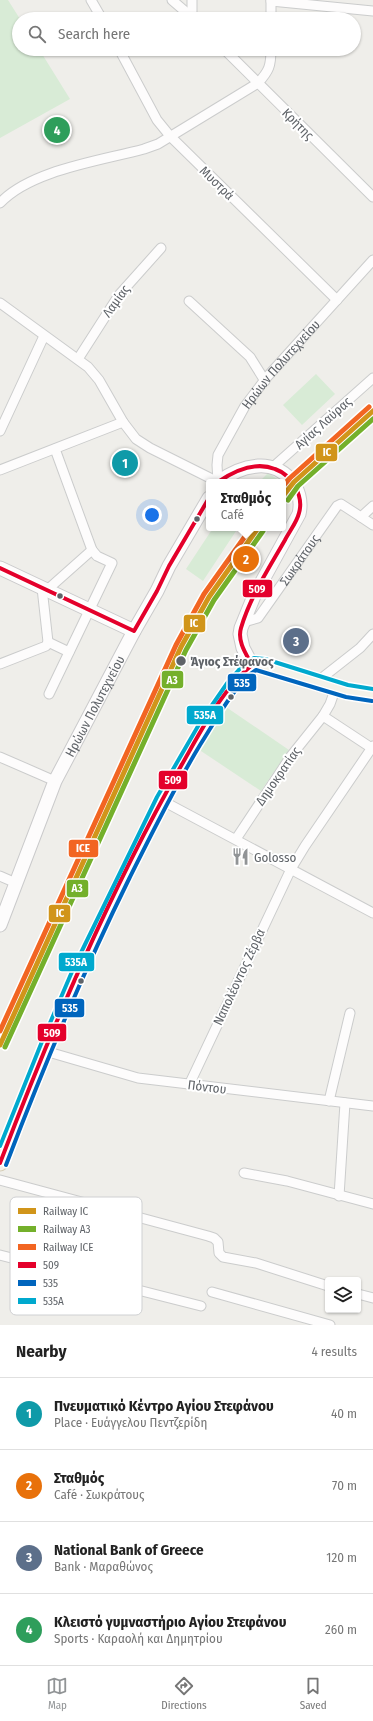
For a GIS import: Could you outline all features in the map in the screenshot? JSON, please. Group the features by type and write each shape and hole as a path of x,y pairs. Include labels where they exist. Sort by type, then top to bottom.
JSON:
{"main road":[{"path":"0,1163 44,1051 83,960 161,800 221,700 245,671 252,665 263,665 359,694 373,695"}],"street":[{"path":"91,0 98,12"},
{"path":"172,0 186,12"},
{"path":"192,0 193,12"},
{"path":"271,12 271,1 373,11"},
{"name":"Μυστρά","path":"123,56 157,120 170,136 337,300"},
{"name":"Κρήτης","path":"231,56 373,197"},
{"path":"0,203 10,193 53,172 144,149 158,144 258,84 270,67 271,56"},
{"name":"Λαμίας","path":"78,359 119,295 161,248"},
{"name":"Ηρώων Πολυτεχνείου","path":"218,479 218,455 245,406 265,381 373,260"},
{"path":"189,301 250,357 265,381"},
{"path":"0,303 78,359 99,380 123,422 141,443 212,479"},
{"path":"0,431 44,336"},
{"name":"Αγίας Λαύρας","path":"273,468 373,378"},
{"path":"0,470 55,450 123,422"},
{"path":"49,694 112,563 97,556 92,550 55,450"},
{"path":"223,479 246,468 258,466 273,468 294,482 299,499 300,510 296,520 254,596 240,631 245,653 252,665"},
{"name":"Ηρώων Πολυτεχνείου","path":"0,925 55,782 169,566 206,503"},
{"name":"Σωκράτους","path":"244,622 258,618 337,506 341,504 361,517"},
{"path":"373,506 361,517 373,525"},
{"path":"44,589 92,550"},
{"path":"0,568 134,631"},
{"path":"0,664 44,647 48,642 44,589"},
{"path":"318,681 360,648 373,634"},
{"path":"48,642 69,652"},
{"name":"Δημοκρατίας","path":"236,839 268,789 323,716 330,704 336,687"},
{"path":"323,716 373,747"},
{"name":"Ναπολέοντος Ζέρβα","path":"188,1084 291,869 305,846 373,747"},
{"path":"0,757 55,782"},
{"path":"161,800 373,913"},
{"path":"0,876 16,883"},
{"path":"329,1101 350,1013"},
{"name":"Πόντου","path":"44,1051 138,1078 373,1106"},
{"path":"339,1196 345,1103"},
{"path":"244,1173 287,1181 373,1204"},
{"path":"0,1180 63,1197"},
{"path":"142,1218 208,1236 218,1242 219,1253 223,1257 261,1265 325,1285"},
{"path":"0,1254 10,1257"},
{"path":"142,1291 201,1306"},
{"path":"212,1292 330,1325"},
{"path":"361,1295 373,1298"}],"green space":[{"path":"0,0 8,0 16,12 12,12 12,56 43,56 70,99 0,138"},
{"path":"316,374 335,394 302,425 283,405"},
{"path":"268,473 277,479 262,479"},
{"path":"211,531 236,531 203,581 186,569"},
{"path":"226,707 289,750 261,791 198,749"}],"rail line":[{"name":"ICE","path":"286,483 369,407"},
{"name":"IC","path":"286,492 294,482 373,411"},
{"name":"A3","path":"288,500 298,486 373,419"},
{"name":"ICE","path":"0,1031 176,645 204,594 249,531"},
{"name":"IC","path":"0,1045 181,647 209,597 256,531"},
{"name":"A3","path":"5,1047 186,650 214,600 263,531"}],"transit line":[{"name":"509","path":"223,479 245,468 260,466 275,469 287,476 295,487 300,500 297,520 266,572 249,605 241,628 241,643 252,665"},
{"name":"509","path":"134,631 157,591 169,566 206,503"},
{"name":"509","path":"0,568 134,631"},
{"name":"535A","path":"0,1146 74,967 157,797 201,721 228,682 245,663 254,658 265,659 348,685 373,689"},
{"name":"509","path":"0,1163 61,1011 130,862 181,766 212,712 231,686 252,665"},
{"name":"535","path":"6,1165 64,1020 112,914 181,778 200,745 233,694 248,676 256,670 346,697 372,701"}],"place":[{"name":"Κλειστό γυμναστήριο Αγίου Στεφάνου","path":"57,130"},
{"name":"Πνευματικό Κέντρο Αγίου Στεφάνου","path":"125,463"},
{"name":"Σταθμός","path":"246,559"},
{"name":"National Bank of Greece","path":"296,641"},
{"name":"Άγιος Στέφανος","path":"181,661"},
{"name":"Golosso","path":"241,857"}]}
